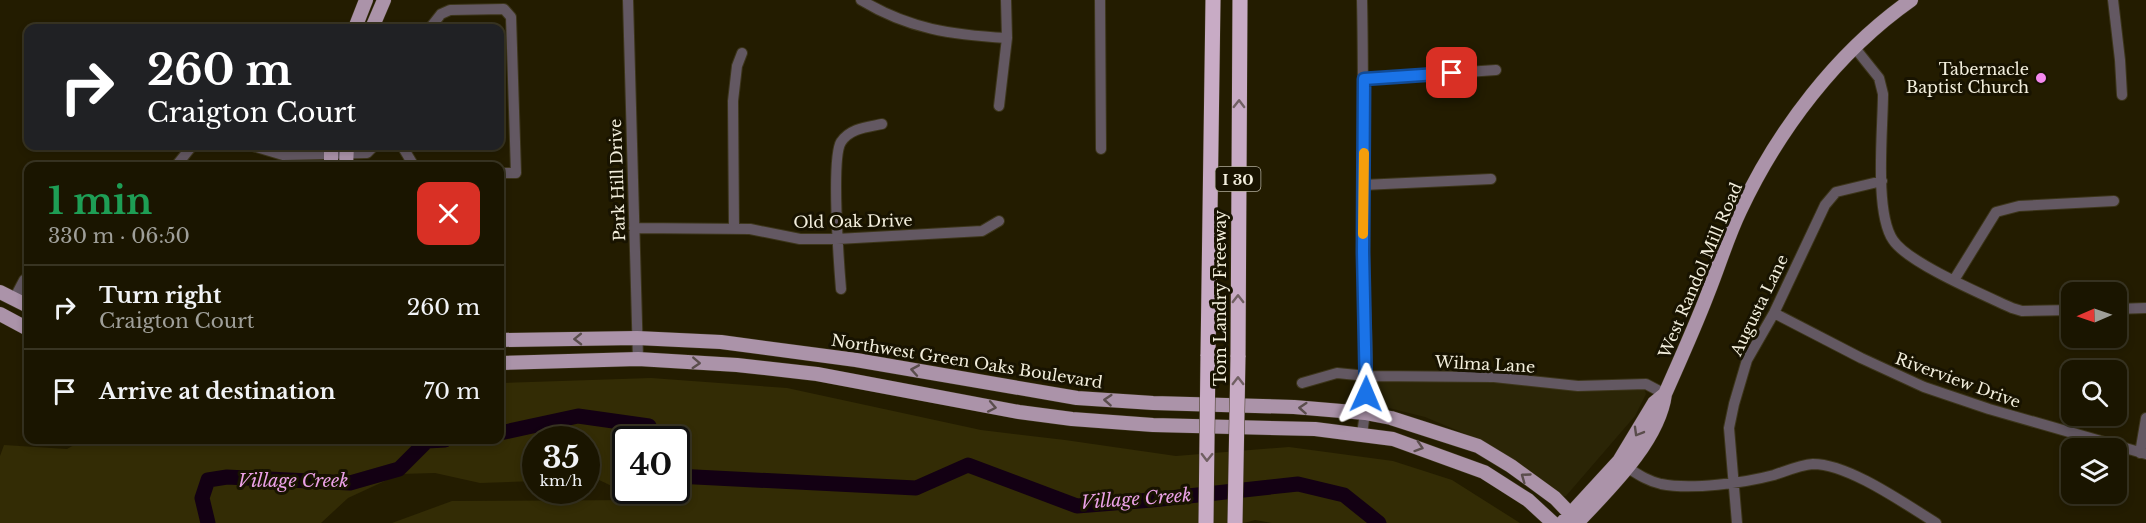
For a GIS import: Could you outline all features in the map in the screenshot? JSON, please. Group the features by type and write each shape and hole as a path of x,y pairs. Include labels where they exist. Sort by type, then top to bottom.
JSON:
{"highway":[{"name":"Tom Landry Freeway","path":"1206,523 1213,0"},
{"name":"Tom Landry Freeway","path":"1235,523 1240,0"}],"main road":[{"path":"357,24 366,0"},
{"path":"374,24 384,0"},
{"name":"West Randol Mill Road","path":"1573,521 1628,468 1656,423 1664,407 1665,394 1708,294 1739,212 1768,158 1797,114 1827,78 1855,48 1911,0"},
{"path":"0,292 24,304"},
{"path":"0,314 24,326"},
{"name":"Northwest Green Oaks Boulevard","path":"504,340 637,338 721,342 788,349 1077,398 1365,412 1478,446 1511,466 1555,498 1573,521"},
{"path":"504,363 638,359 737,365 817,374 1019,412 1072,419 1153,425 1316,429 1362,434 1393,439 1484,472 1528,500 1553,523"},
{"name":"West Randol Mill Road","path":"1573,521 1619,461 1654,403 1665,394"}],"street":[{"name":"Park Hill Drive","path":"628,0 638,359"},
{"path":"861,0 897,20 932,30 1007,38"},
{"path":"999,106 1007,38 1006,0"},
{"path":"1100,0 1101,149"},
{"path":"1362,0 1367,376 1362,434"},
{"path":"2113,0 2122,95"},
{"path":"433,24 441,14 450,10 504,9 511,17 516,173 504,173"},
{"path":"1855,48 1879,78 1883,94 1883,213 1893,240 1909,256 1994,300 2022,311 2061,310"},
{"path":"734,228 733,101 737,66 742,53"},
{"path":"1364,79 1496,70"},
{"path":"841,290 837,239 837,165 840,143 852,131 882,124"},
{"path":"179,162 189,150"},
{"path":"268,150 283,154 331,155 367,153 370,150"},
{"path":"1363,185 1491,179"},
{"name":"Augusta Lane","path":"1737,523 1729,428 1747,360 1774,313 1825,205 1836,192 1882,181"},
{"path":"1954,280 1996,212 2019,206 2114,201"},
{"name":"Old Oak Drive","path":"634,228 734,228 800,239 837,239 982,231 999,221"},
{"path":"14,299 24,280"},
{"path":"2127,309 2146,308"},
{"name":"Riverview Drive","path":"1774,313 1861,358 1924,387 1989,409 2143,453 2146,418"},
{"name":"Wilma Lane","path":"1302,383 1337,373 1367,376 1494,377 1578,386 1646,384 1665,394"},
{"path":"1628,468 1646,479 1680,486 1734,483 1813,464 1834,467 1874,486 1936,523"}],"shaded area":[{"path":"651,378 787,388 981,430 1176,456 1289,447 1393,461 1452,480 1520,523 1272,523 1255,520 1244,523 392,523 452,501 600,504 600,500 612,500 612,504 690,504 690,426 612,426 612,486 600,480 600,426 522,426 522,481 480,483 435,473 400,474 348,498 321,523 0,523 0,456 4,445 67,449 76,444 504,444 504,383"},
{"path":"1369,380 1643,385 1646,394 1635,416 1566,496 1561,496 1524,467 1473,437 1425,417 1369,403"}],"waterway":[{"name":"Village Creek","path":"504,432 578,416 649,426"},
{"name":"Village Creek","path":"208,523 202,498 208,480 227,477 350,483 399,469 424,444"},
{"name":"Village Creek","path":"690,477 916,488 968,465 1077,506 1298,484 1344,495 1379,523"}],"slow traffic":[{"path":"1363,234 1364,153"}],"place":[{"name":"Tabernacle Baptist Church","path":"2041,78"}],"route":[{"path":"1366,394 1363,252 1364,79 1452,73"}]}
